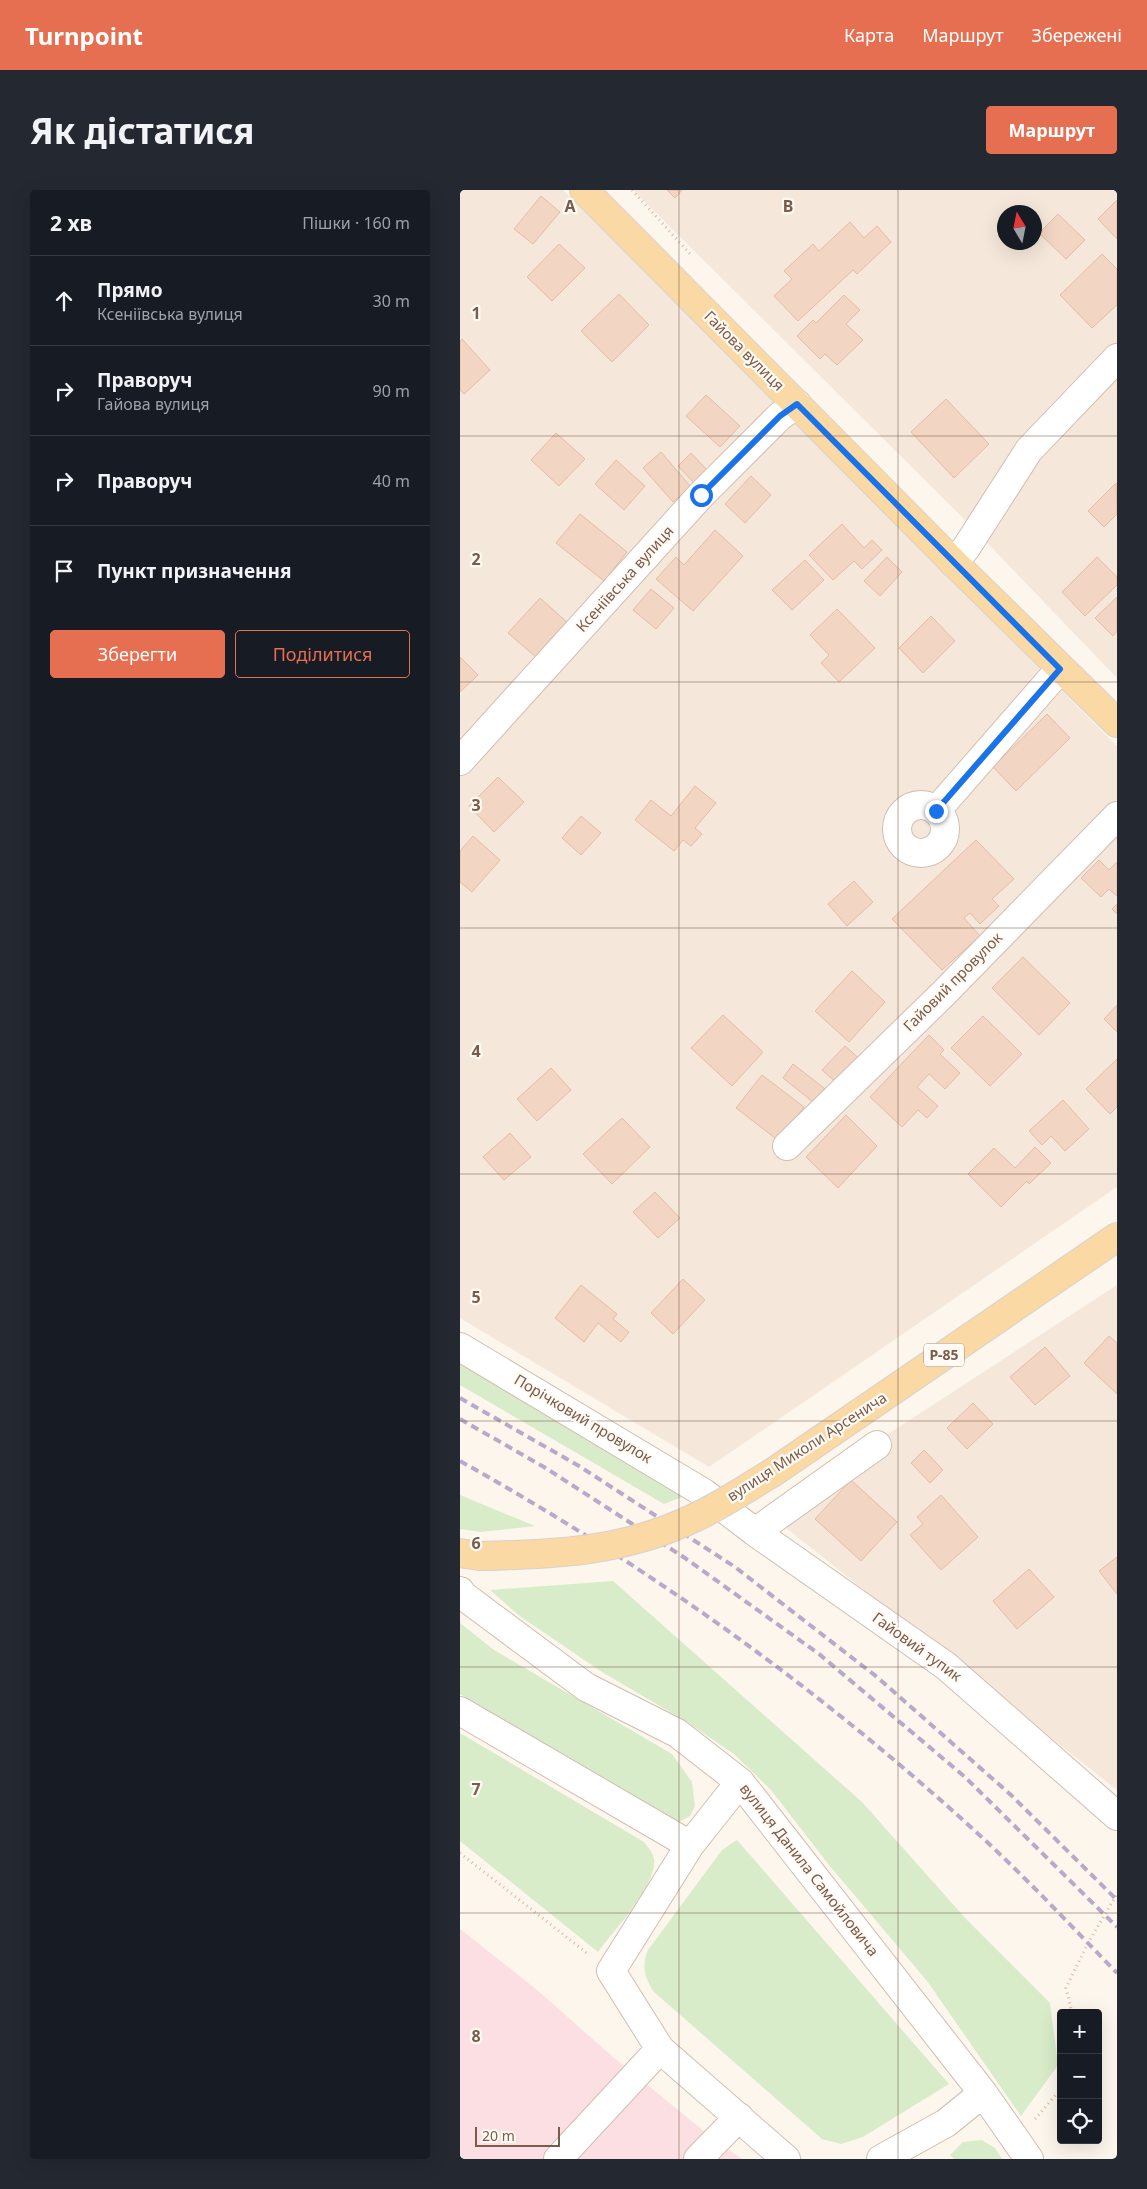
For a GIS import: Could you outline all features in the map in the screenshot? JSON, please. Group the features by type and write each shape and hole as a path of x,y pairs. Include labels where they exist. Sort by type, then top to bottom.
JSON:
{"main road":[{"name":"Гайова вулиця","path":"584,190 954,563 1117,723"},
{"name":"вулиця Миколи Арсенича","path":"470,1554 558,1554 630,1542 697,1517 772,1473 1117,1238"}],"street":[{"path":"954,563 966,548 1029,450 1117,358"},
{"name":"Ксеніївська вулиця","path":"460,761 701,495 780,416 797,404"},
{"path":"936,811 1060,669"},
{"name":"Гайовий провулок","path":"787,1146 944,993 1117,816"},
{"name":"Порічковий провулок","path":"460,1347 704,1493"},
{"path":"755,1532 877,1445"},
{"name":"Гайовий тупик","path":"704,1493 755,1532 946,1666 1117,1816"},
{"name":"вулиця Данила Самойловича","path":"460,1591 461,1594 586,1687 677,1733 740,1782 983,2093 1023,2149"},
{"path":"460,1711 690,1845"},
{"path":"740,1782 690,1845 610,1971 660,2049 740,2116 786,2159"},
{"path":"558,2159 660,2049"},
{"path":"882,2159 946,2123 983,2093"},
{"path":"698,2159 740,2116"}],"path":[{"path":"460,1853 610,1971"},
{"path":"1071,2009 1066,1988 1088,1943 1117,1894"},
{"path":"1023,2149 1057,2095"}],"shaded area":[{"path":"460,190 563,190 1117,746 1117,1187 709,1467 460,1318"},
{"path":"633,190 1117,190 1117,678 968,523"},
{"path":"1117,1285 1117,1790 767,1513"},
{"path":"460,1929 537,1990 613,2057 716,2141 742,2159 460,2159"}],"green space":[{"path":"460,1364 689,1494 664,1504 460,1385"},
{"path":"460,1495 535,1526 481,1532 460,1529"},
{"path":"613,1581 862,1802 967,1920 1050,2003 1057,2066 1021,2116 927,1981 829,1865 771,1790 734,1754 687,1722 602,1672 521,1617 490,1590"},
{"path":"460,1623 494,1650 672,1754 692,1782 695,1806 690,1816 679,1822 460,1694"},
{"path":"460,1733 644,1842 650,1850 654,1859 649,1882 633,1907 598,1952 460,1841"},
{"path":"737,1840 949,2084 863,2137 841,2144 822,2139 654,1992 648,1982 644,1967 648,1950 722,1850"},
{"path":"982,2140 995,2148 1002,2159 954,2159 950,2155 963,2142"}],"building":[{"path":"667,190 682,190 675,198"},
{"path":"541,196 560,212 533,244 514,229"},
{"path":"1117,200 1117,239 1098,219"},
{"path":"1058,214 1085,240 1066,259 1042,236 1042,230"},
{"path":"850,222 864,238 877,226 891,242 857,274 853,270 798,321 774,296 792,279 784,271 813,244 819,251"},
{"path":"559,244 585,268 552,301 527,277"},
{"path":"1102,254 1117,269 1117,305 1092,328 1060,295"},
{"path":"619,294 649,325 612,362 581,331"},
{"path":"844,295 860,310 846,324 863,340 837,365 825,354 820,359 797,336 813,320 816,323"},
{"path":"462,339 490,370 464,394 460,390 460,341"},
{"path":"706,395 740,426 720,447 686,416"},
{"path":"946,399 989,444 954,478 911,432"},
{"path":"556,433 585,459 559,486 531,460"},
{"path":"661,452 691,487 673,502 643,468"},
{"path":"691,453 709,472 696,485 678,466"},
{"path":"616,460 645,486 624,510 595,484"},
{"path":"751,476 771,495 745,523 725,504"},
{"path":"1116,483 1117,514 1104,527 1088,511"},
{"path":"580,514 627,552 604,581 556,543"},
{"path":"842,524 864,548 872,540 882,550 862,569 854,561 833,580 809,555"},
{"path":"715,530 743,556 693,611 656,579 676,557 684,565"},
{"path":"887,557 902,572 880,596 864,581"},
{"path":"1097,557 1117,577 1117,585 1085,616 1062,592"},
{"path":"805,560 824,580 792,610 772,590"},
{"path":"651,589 674,608 656,629 633,610"},
{"path":"1117,597 1117,631 1113,636 1095,618"},
{"path":"540,598 568,623 537,658 508,633"},
{"path":"837,609 875,648 839,682 821,663 829,655 810,635"},
{"path":"931,616 955,641 923,673 899,648"},
{"path":"460,657 478,675 460,692"},
{"path":"1047,714 1070,738 1016,791 993,767"},
{"path":"498,777 524,802 494,832 469,806"},
{"path":"695,786 716,803 695,828 702,834 691,846 683,840 674,851 635,820 651,800 671,816"},
{"path":"581,816 601,833 581,855 562,838"},
{"path":"473,836 500,860 472,892 460,882 460,851"},
{"path":"976,840 1014,879 992,899 999,906 980,924 970,913 964,918 980,936 942,970 892,919"},
{"path":"1099,860 1109,870 1117,862 1117,896 1109,889 1101,897 1081,878"},
{"path":"854,881 873,902 847,926 828,904"},
{"path":"1117,904 1117,914 1112,909"},
{"path":"1023,957 1070,1003 1039,1035 992,988"},
{"path":"852,971 885,1002 849,1042 815,1011"},
{"path":"1117,1005 1117,1032 1104,1019"},
{"path":"723,1015 763,1052 732,1086 691,1048"},
{"path":"983,1016 1022,1054 990,1086 951,1048"},
{"path":"929,1035 944,1050 940,1054 960,1073 945,1089 929,1074 917,1087 938,1106 927,1118 918,1110 902,1127 870,1097"},
{"path":"845,1046 862,1061 839,1085 822,1070"},
{"path":"1117,1059 1117,1107 1110,1114 1086,1089"},
{"path":"793,1064 829,1092 818,1106 783,1078"},
{"path":"551,1068 571,1090 537,1121 517,1099"},
{"path":"762,1075 804,1107 779,1141 736,1108"},
{"path":"1063,1100 1089,1129 1065,1151 1051,1136 1042,1145 1029,1131"},
{"path":"846,1115 877,1146 838,1188 806,1157"},
{"path":"622,1118 650,1147 612,1184 583,1154"},
{"path":"510,1133 531,1157 504,1180 483,1157"},
{"path":"1035,1147 1051,1163 1029,1184 1027,1181 1001,1207 968,1174 994,1148 1015,1168"},
{"path":"655,1192 680,1218 658,1238 633,1212"},
{"path":"683,1279 705,1300 673,1334 651,1313"},
{"path":"581,1285 617,1314 613,1319 629,1332 621,1342 598,1323 584,1342 555,1318"},
{"path":"1109,1336 1117,1343 1117,1394 1084,1363"},
{"path":"1045,1347 1070,1376 1035,1405 1010,1377"},
{"path":"973,1403 993,1424 967,1449 947,1428"},
{"path":"924,1450 943,1470 930,1483 911,1463"},
{"path":"851,1480 897,1522 861,1561 815,1519"},
{"path":"941,1495 978,1537 941,1570 910,1535 923,1524 917,1517"},
{"path":"1117,1557 1117,1594 1099,1571"},
{"path":"1029,1569 1054,1597 1017,1629 993,1601"}],"railway":[{"path":"460,1398 579,1466 735,1567 877,1677 1011,1795 1117,1900"},
{"path":"460,1419 544,1467 685,1558 819,1654 965,1777 1117,1927"},
{"path":"460,1461 600,1544 668,1589 800,1684 926,1787 987,1842 1037,1890 1117,1973"}],"route":[{"path":"701,495 780,416 797,404 1060,669 936,811"}]}
